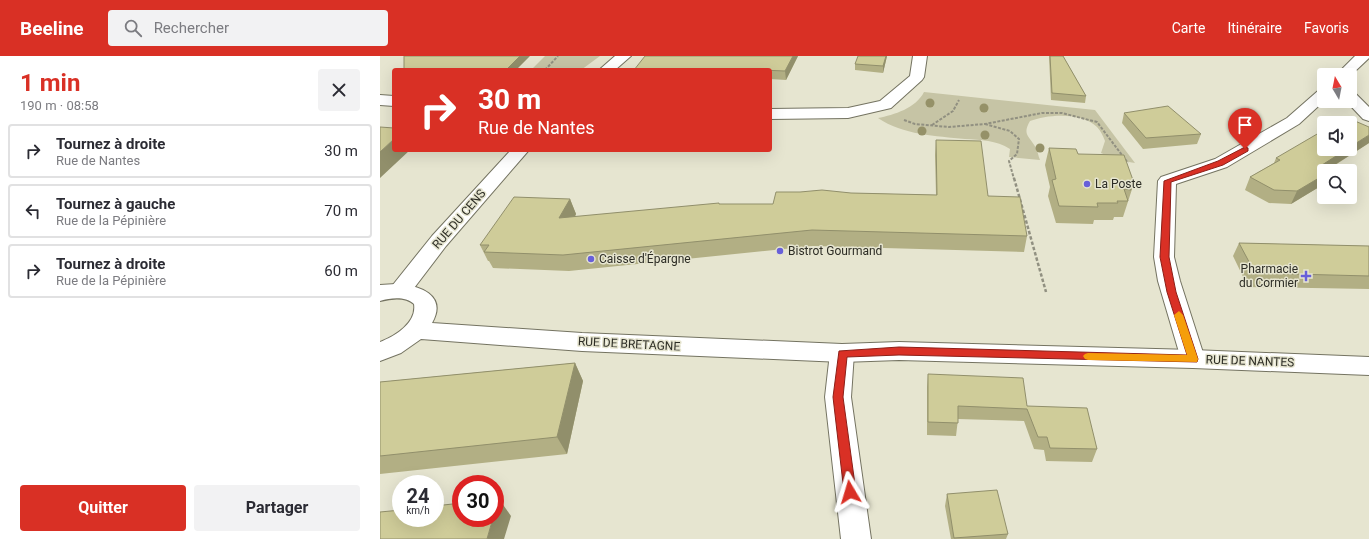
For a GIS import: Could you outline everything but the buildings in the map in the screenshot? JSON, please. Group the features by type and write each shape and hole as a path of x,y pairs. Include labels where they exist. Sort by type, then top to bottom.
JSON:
{"street":[{"path":"609,68 624,56"},
{"path":"772,114 848,113 885,105 917,77 920,56"},
{"path":"1350,68 1363,56"},
{"path":"1193,359 1171,288 1164,257 1167,181 1221,163 1293,121 1317,99"},
{"path":"380,100 392,101"},
{"path":"1357,103 1369,116"},
{"name":"RUE DU CENS","path":"390,292 439,241 518,152"},
{"path":"380,352 404,340 416,330 424,318 426,308 422,299 413,293 390,292"},
{"name":"RUE DE BRETAGNE","path":"416,330 454,334 582,342 842,353"},
{"name":"RUE DE NANTES","path":"842,353 899,351 1193,359 1369,366"},
{"path":"842,353 838,397 856,539"}],"path":[{"path":"547,68 558,56"},
{"path":"932,125 953,111 959,100"},
{"path":"885,105 892,116 915,124 949,127 985,124 1042,113 1062,113 1083,117 1097,122 1128,163"},
{"path":"985,124 1010,131 1019,139 1017,154 1009,161 1046,292"}],"shaded area":[{"path":"545,56 600,56 584,68 533,68"},
{"path":"924,92 1095,110 1135,163 1117,160 1101,153 1105,141 1100,130 1091,122 1074,117 1055,116 1030,121 1027,129 1027,135 1037,149 1040,160 1009,157 1010,149 994,142 920,134 898,128 878,118 904,110 916,102"}],"slow traffic":[{"path":"1088,356 1193,359 1179,315"}],"place":[{"name":"La Poste","path":"1087,184"},
{"name":"Bistrot Gourmand","path":"780,251"},
{"name":"Caisse d'Épargne","path":"591,259"},
{"name":"Pharmacie du Cormier","path":"1306,276"}],"route":[{"path":"850,492 838,397 842,353 899,351 1193,359 1172,292 1164,257 1167,181 1221,163 1245,149"}]}
